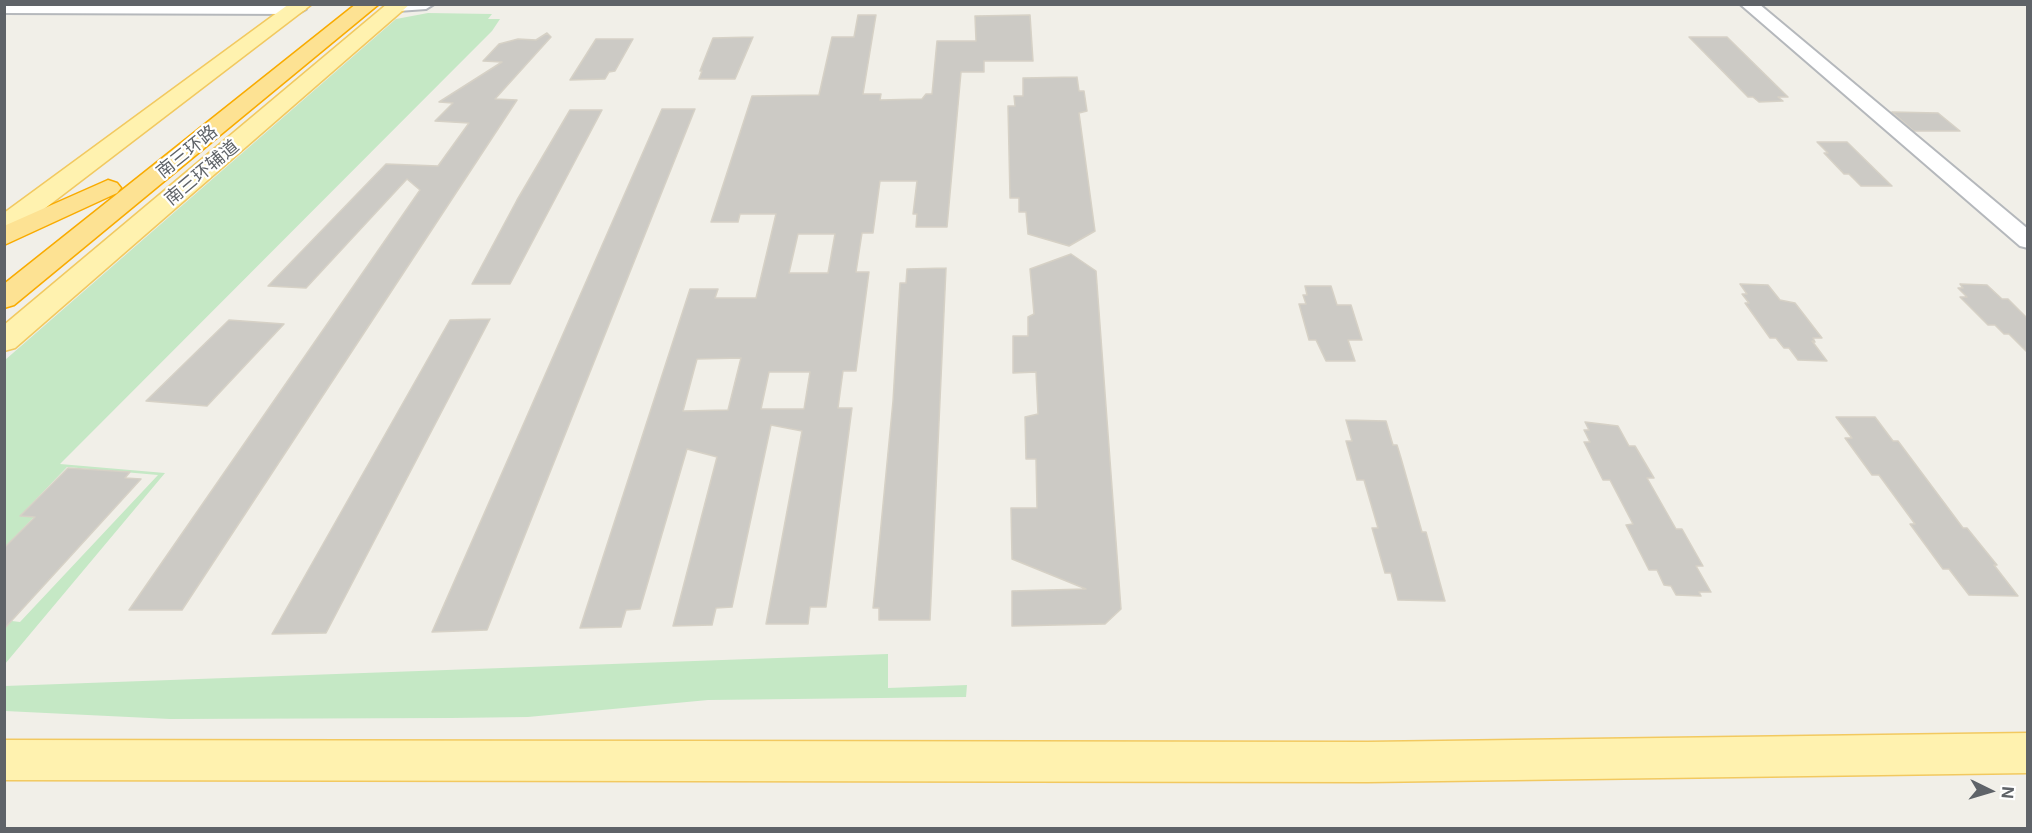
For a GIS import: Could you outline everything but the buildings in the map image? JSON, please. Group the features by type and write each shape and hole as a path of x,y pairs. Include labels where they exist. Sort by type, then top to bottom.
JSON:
{"highway":[{"name":"南三环路","path":"4,269 342,4"},
{"name":"南三环路","path":"4,299 369,4"},
{"path":"4,237 108,188"}],"main road":[{"name":"南三环辅道","path":"4,340 399,5"},
{"path":"4,226 300,7"},
{"path":"4,760 1368,762 2028,753"}],"street":[{"path":"399,5 426,4"},
{"path":"1748,4 2028,241"},
{"path":"4,8 300,7"}],"green space":[{"path":"428,13 492,14 488,19 500,19 492,31 60,464 165,473 5,664 5,626 12,621 20,622 158,475 67,467 20,516 34,517 5,547 5,360 396,19"},
{"path":"888,654 888,688 967,685 966,697 708,700 528,717 170,719 5,711 5,686"}]}
